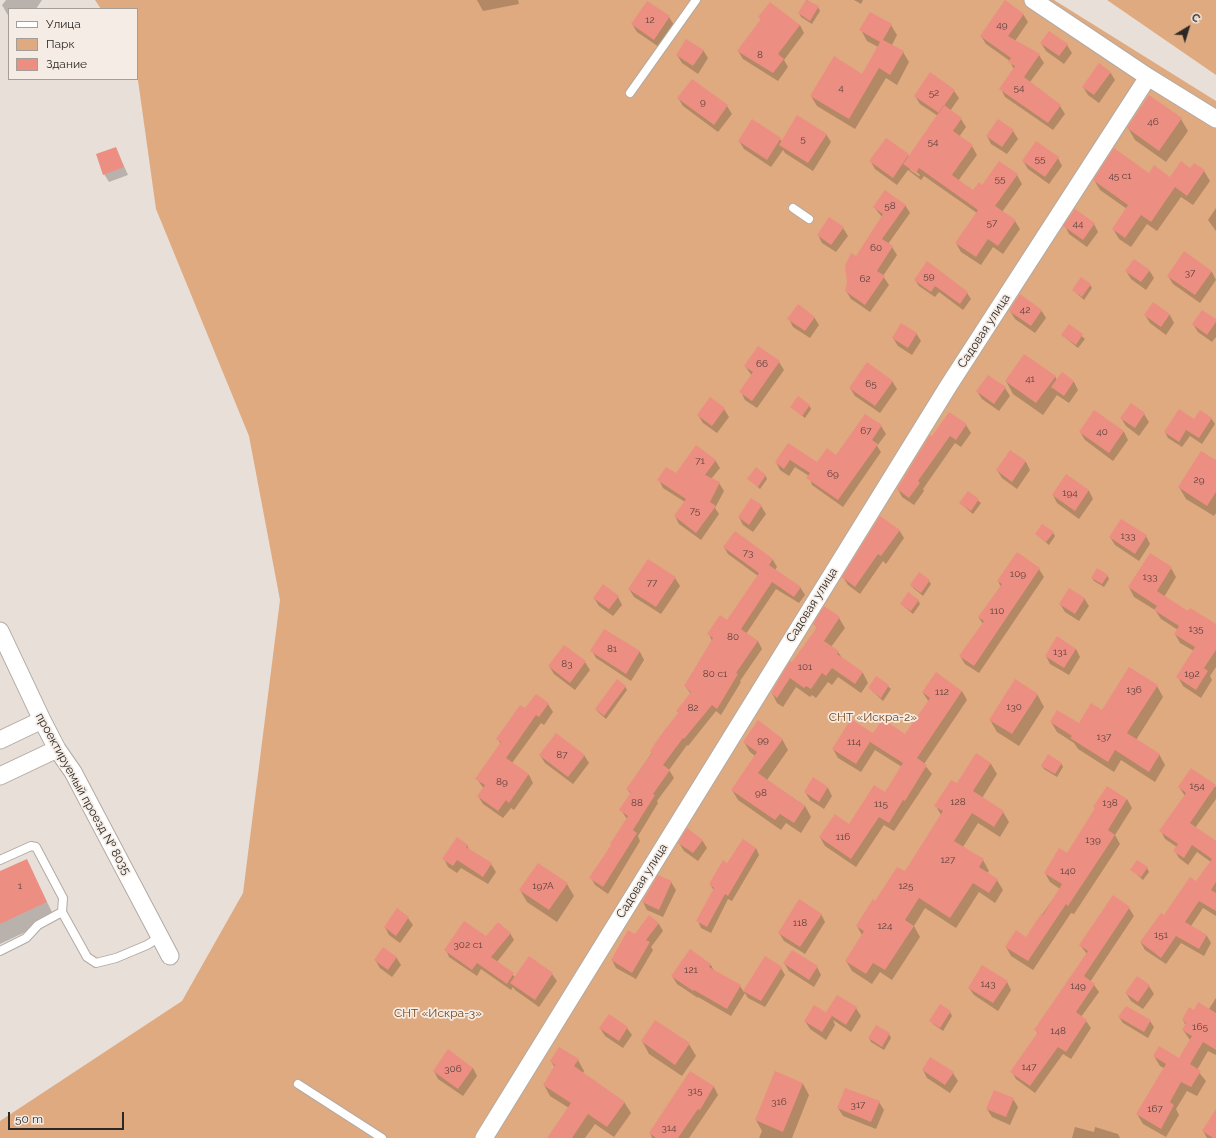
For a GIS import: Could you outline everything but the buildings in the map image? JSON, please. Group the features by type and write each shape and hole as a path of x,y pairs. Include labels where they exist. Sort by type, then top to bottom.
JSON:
{"street":[{"path":"1033,0 1148,77 1216,118"},
{"name":"Садовая улица","path":"484,1138 945,392 1148,77"},
{"name":"проектируемый проезд № 8035","path":"0,631 57,749 73,772 170,956"},
{"path":"0,740 42,720"},
{"path":"0,776 57,749"}],"lane":[{"path":"630,93 696,0"},
{"path":"793,208 808,219"},
{"path":"0,860 31,846 36,847 63,898 62,912 87,957 96,963 116,958 148,945 160,937"},
{"path":"0,951 26,938 38,925 62,912"},
{"path":"298,1084 382,1138"}],"green space":[{"path":"95,0 1054,0 1216,101 1216,1138 0,1138 0,1121 182,1001 243,893 280,600 249,436 156,209 138,80 138,8 100,8"},
{"path":"1107,0 1216,0 1216,75"}],"park label":[{"name":"СНТ «Искра-2»","path":"873,717"},
{"name":"СНТ «Искра-3»","path":"438,1013"}]}
